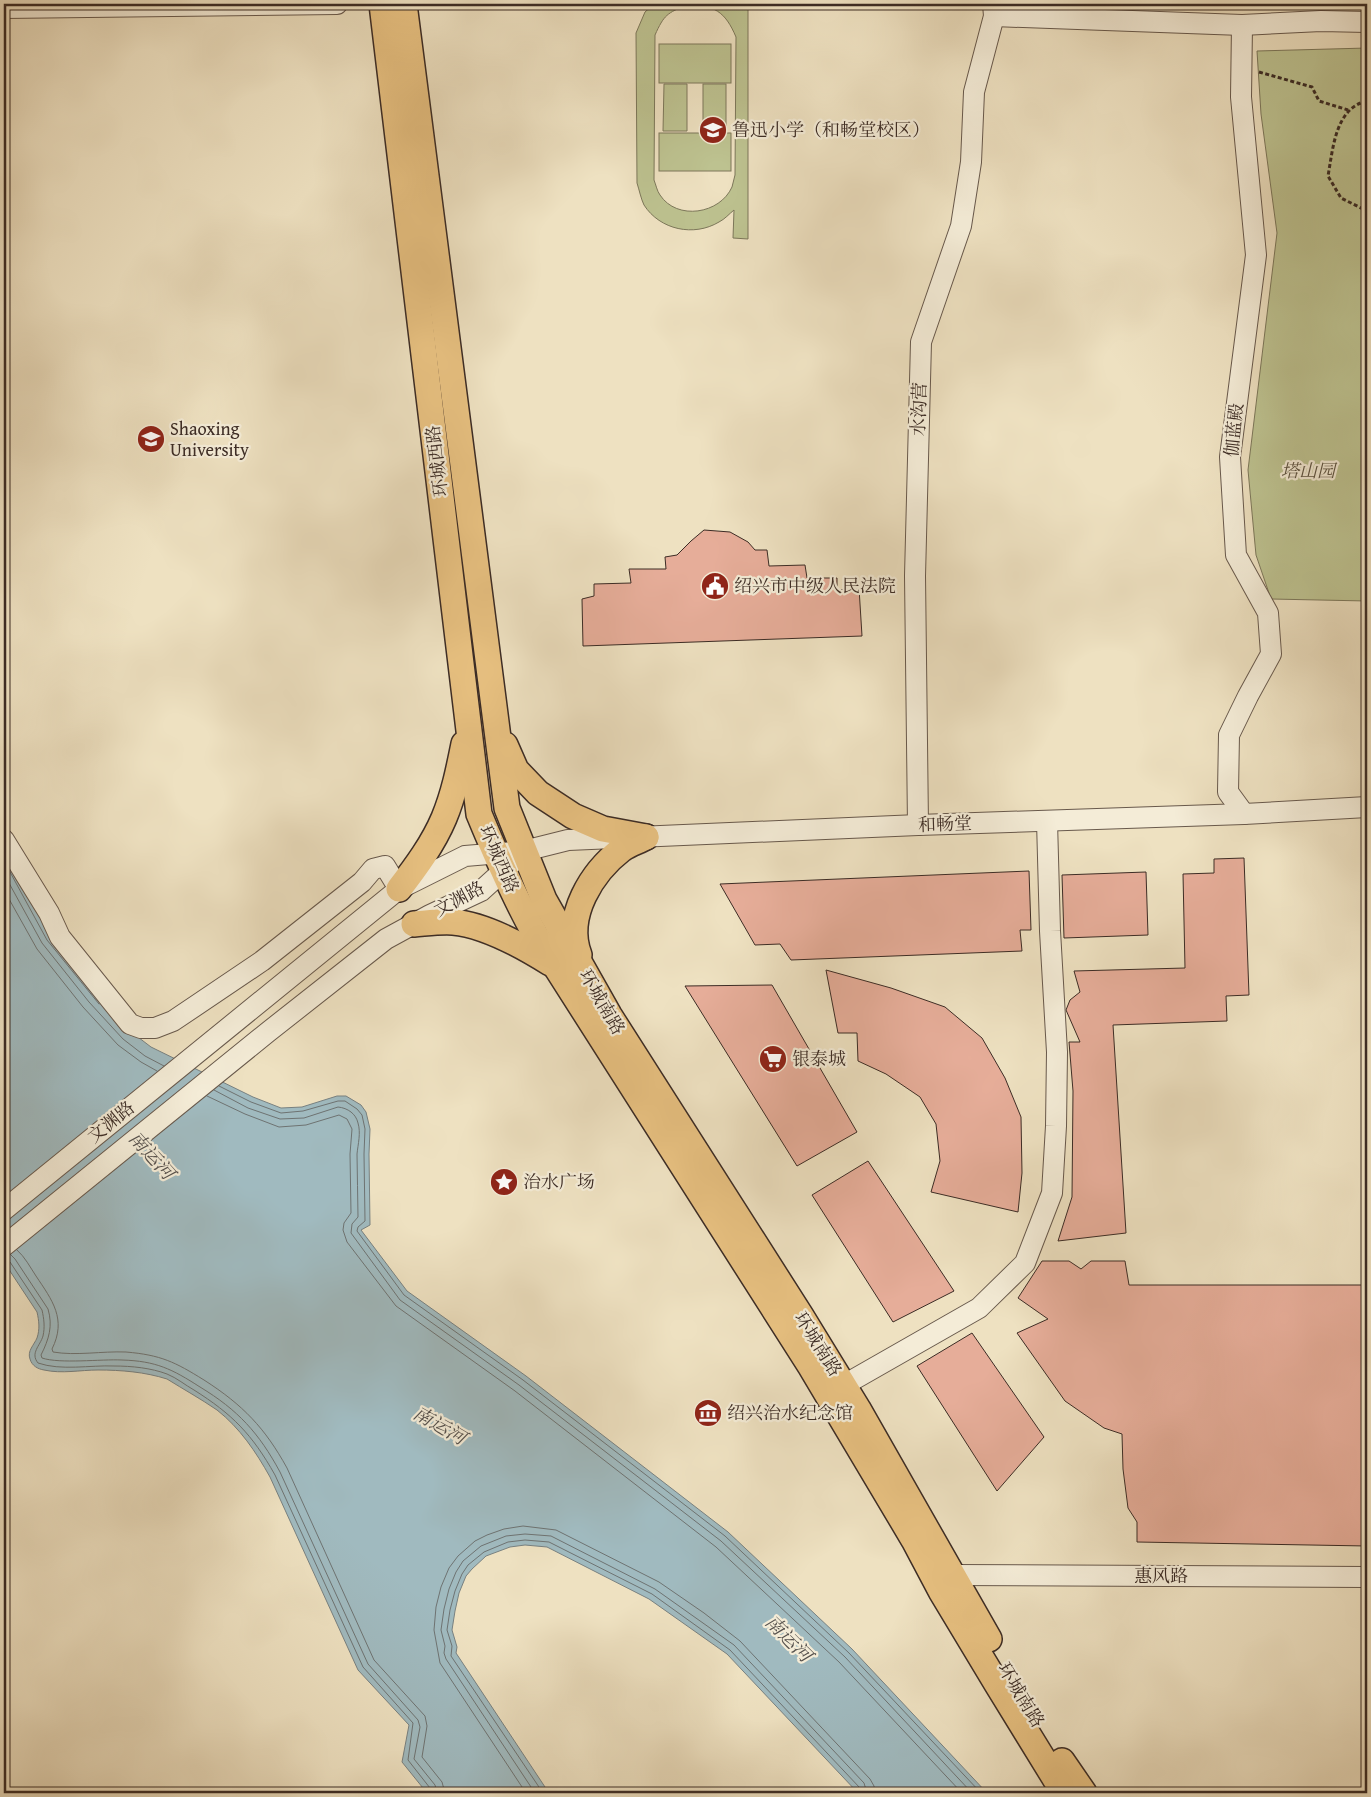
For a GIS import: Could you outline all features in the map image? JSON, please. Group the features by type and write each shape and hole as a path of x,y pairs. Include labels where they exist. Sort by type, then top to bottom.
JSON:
{"main road":[{"name":"环城西路","path":"382,4 479,814 522,910"},
{"name":"环城西路","path":"404,4 507,808 544,900"},
{"path":"493,704 503,742 516,770 538,793 573,816 603,829 646,837"},
{"path":"400,889 420,861 444,818 458,773 464,744 466,706"},
{"path":"586,975 575,944 575,928 580,900 598,872 623,848 646,837"},
{"name":"环城南路","path":"544,900 609,1015 802,1316 836,1390 914,1540 971,1642 1064,1793"},
{"name":"环城南路","path":"522,910 555,966 836,1390 954,1575 1017,1690 1084,1793"},
{"path":"414,924 454,922 487,930 521,945 555,966"}],"street":[{"path":"4,8 337,4"},
{"path":"994,10 1242,25 1321,21 1367,22"},
{"name":"水沟营","path":"918,825 915,576 921,342 961,226 971,162 974,92 994,10"},
{"name":"伽蓝殿","path":"1242,25 1241,97 1256,255 1230,457 1236,555 1268,614 1271,654 1248,696 1230,735 1228,792 1244,814"},
{"name":"和畅堂","path":"524,851 568,840 918,825 1244,814 1367,807"},
{"path":"836,1390 979,1308 1025,1263 1052,1193 1056,1126 1057,1052 1050,931 1047,821"},
{"path":"4,840 50,913 60,937 130,1024 141,1028 155,1028 173,1021 262,961 362,882 373,869 385,866 400,889"},
{"name":"文渊路","path":"4,1210 400,889 465,856 499,862 524,851"},
{"name":"文渊路","path":"4,1246 386,939 481,892 499,862"},
{"name":"惠风路","path":"954,1575 1367,1577"}],"path":[{"path":"1242,68 1312,87 1319,101 1348,110"},
{"path":"1367,101 1348,110 1340,124 1328,176 1341,198 1367,208"}],"green space":[{"path":"654,4 748,4 748,239 733,238 734,210 721,221 709,227 689,230 668,225 659,220 644,205 637,183 636,33 645,12","holes":["687,5 696,5 718,11 728,21 736,37 735,175 732,187 718,203 698,211 687,211 677,209 667,203 659,193 654,180 655,35 661,23 670,13"]},
{"path":"659,44 731,44 731,83 659,83"},
{"name":"塔山园","path":"1367,48 1367,601 1271,599 1256,555 1248,470 1277,233 1261,114 1257,51"},
{"path":"664,84 687,84 687,131 663,131"},
{"path":"703,84 726,84 726,131 703,131"},
{"path":"659,133 731,133 731,171 659,171"}],"water":[{"name":"南运河","path":"4,851 130,1031 151,1047 253,1097 281,1108 302,1107 337,1096 346,1096 361,1105 366,1112 370,1129 370,1225 361,1230 407,1291 526,1376 728,1532 852,1649 987,1793 858,1793 727,1654 649,1599 547,1547 525,1545 510,1547 486,1556 472,1569 466,1576 459,1593 452,1630 457,1647 456,1653 549,1793 427,1793 402,1762 409,1725 358,1670 270,1477 253,1450 233,1425 217,1410 167,1379 124,1371 64,1372 42,1370 37,1368 31,1361 29,1353 39,1331 37,1312 4,1262"}],"building":[{"name":"绍兴市中级人民法院","path":"704,530 730,532 748,542 755,550 767,550 769,566 805,565 807,578 837,578 837,590 859,588 862,636 583,646 582,599 594,596 594,584 631,583 629,569 666,569 665,557 677,555"},
{"path":"1244,858 1249,995 1226,996 1227,1021 1113,1025 1126,1233 1058,1241 1072,1197 1073,1091 1069,1042 1080,1042 1066,1010 1070,1000 1080,992 1074,971 1185,968 1183,874 1214,873 1214,859"},
{"path":"1029,871 1031,930 1020,930 1022,951 791,960 780,944 755,945 720,884"},
{"path":"1146,872 1148,935 1064,938 1062,875"},
{"path":"826,970 891,988 945,1007 982,1038 1005,1078 1021,1117 1022,1173 1018,1212 931,1192 940,1161 936,1124 920,1097 886,1074 858,1061 857,1033 838,1033"},
{"path":"772,985 857,1132 797,1166 685,986"},
{"path":"868,1161 954,1291 893,1322 812,1195"},
{"path":"1042,1261 1069,1261 1081,1269 1091,1261 1125,1261 1129,1285 1367,1285 1367,1546 1137,1542 1137,1522 1128,1508 1123,1469 1122,1434 1104,1428 1065,1401 1017,1333 1048,1319 1018,1298"},
{"path":"972,1333 1044,1437 997,1491 917,1366"}],"place":[{"name":"鲁迅小学（和畅堂校区）","path":"713,130"},
{"name":"Shaoxing University","path":"151,439"},
{"name":"绍兴市中级人民法院","path":"715,586"},
{"name":"银泰城","path":"773,1059"},
{"name":"治水广场","path":"504,1182"},
{"name":"绍兴治水纪念馆","path":"708,1413"}]}
